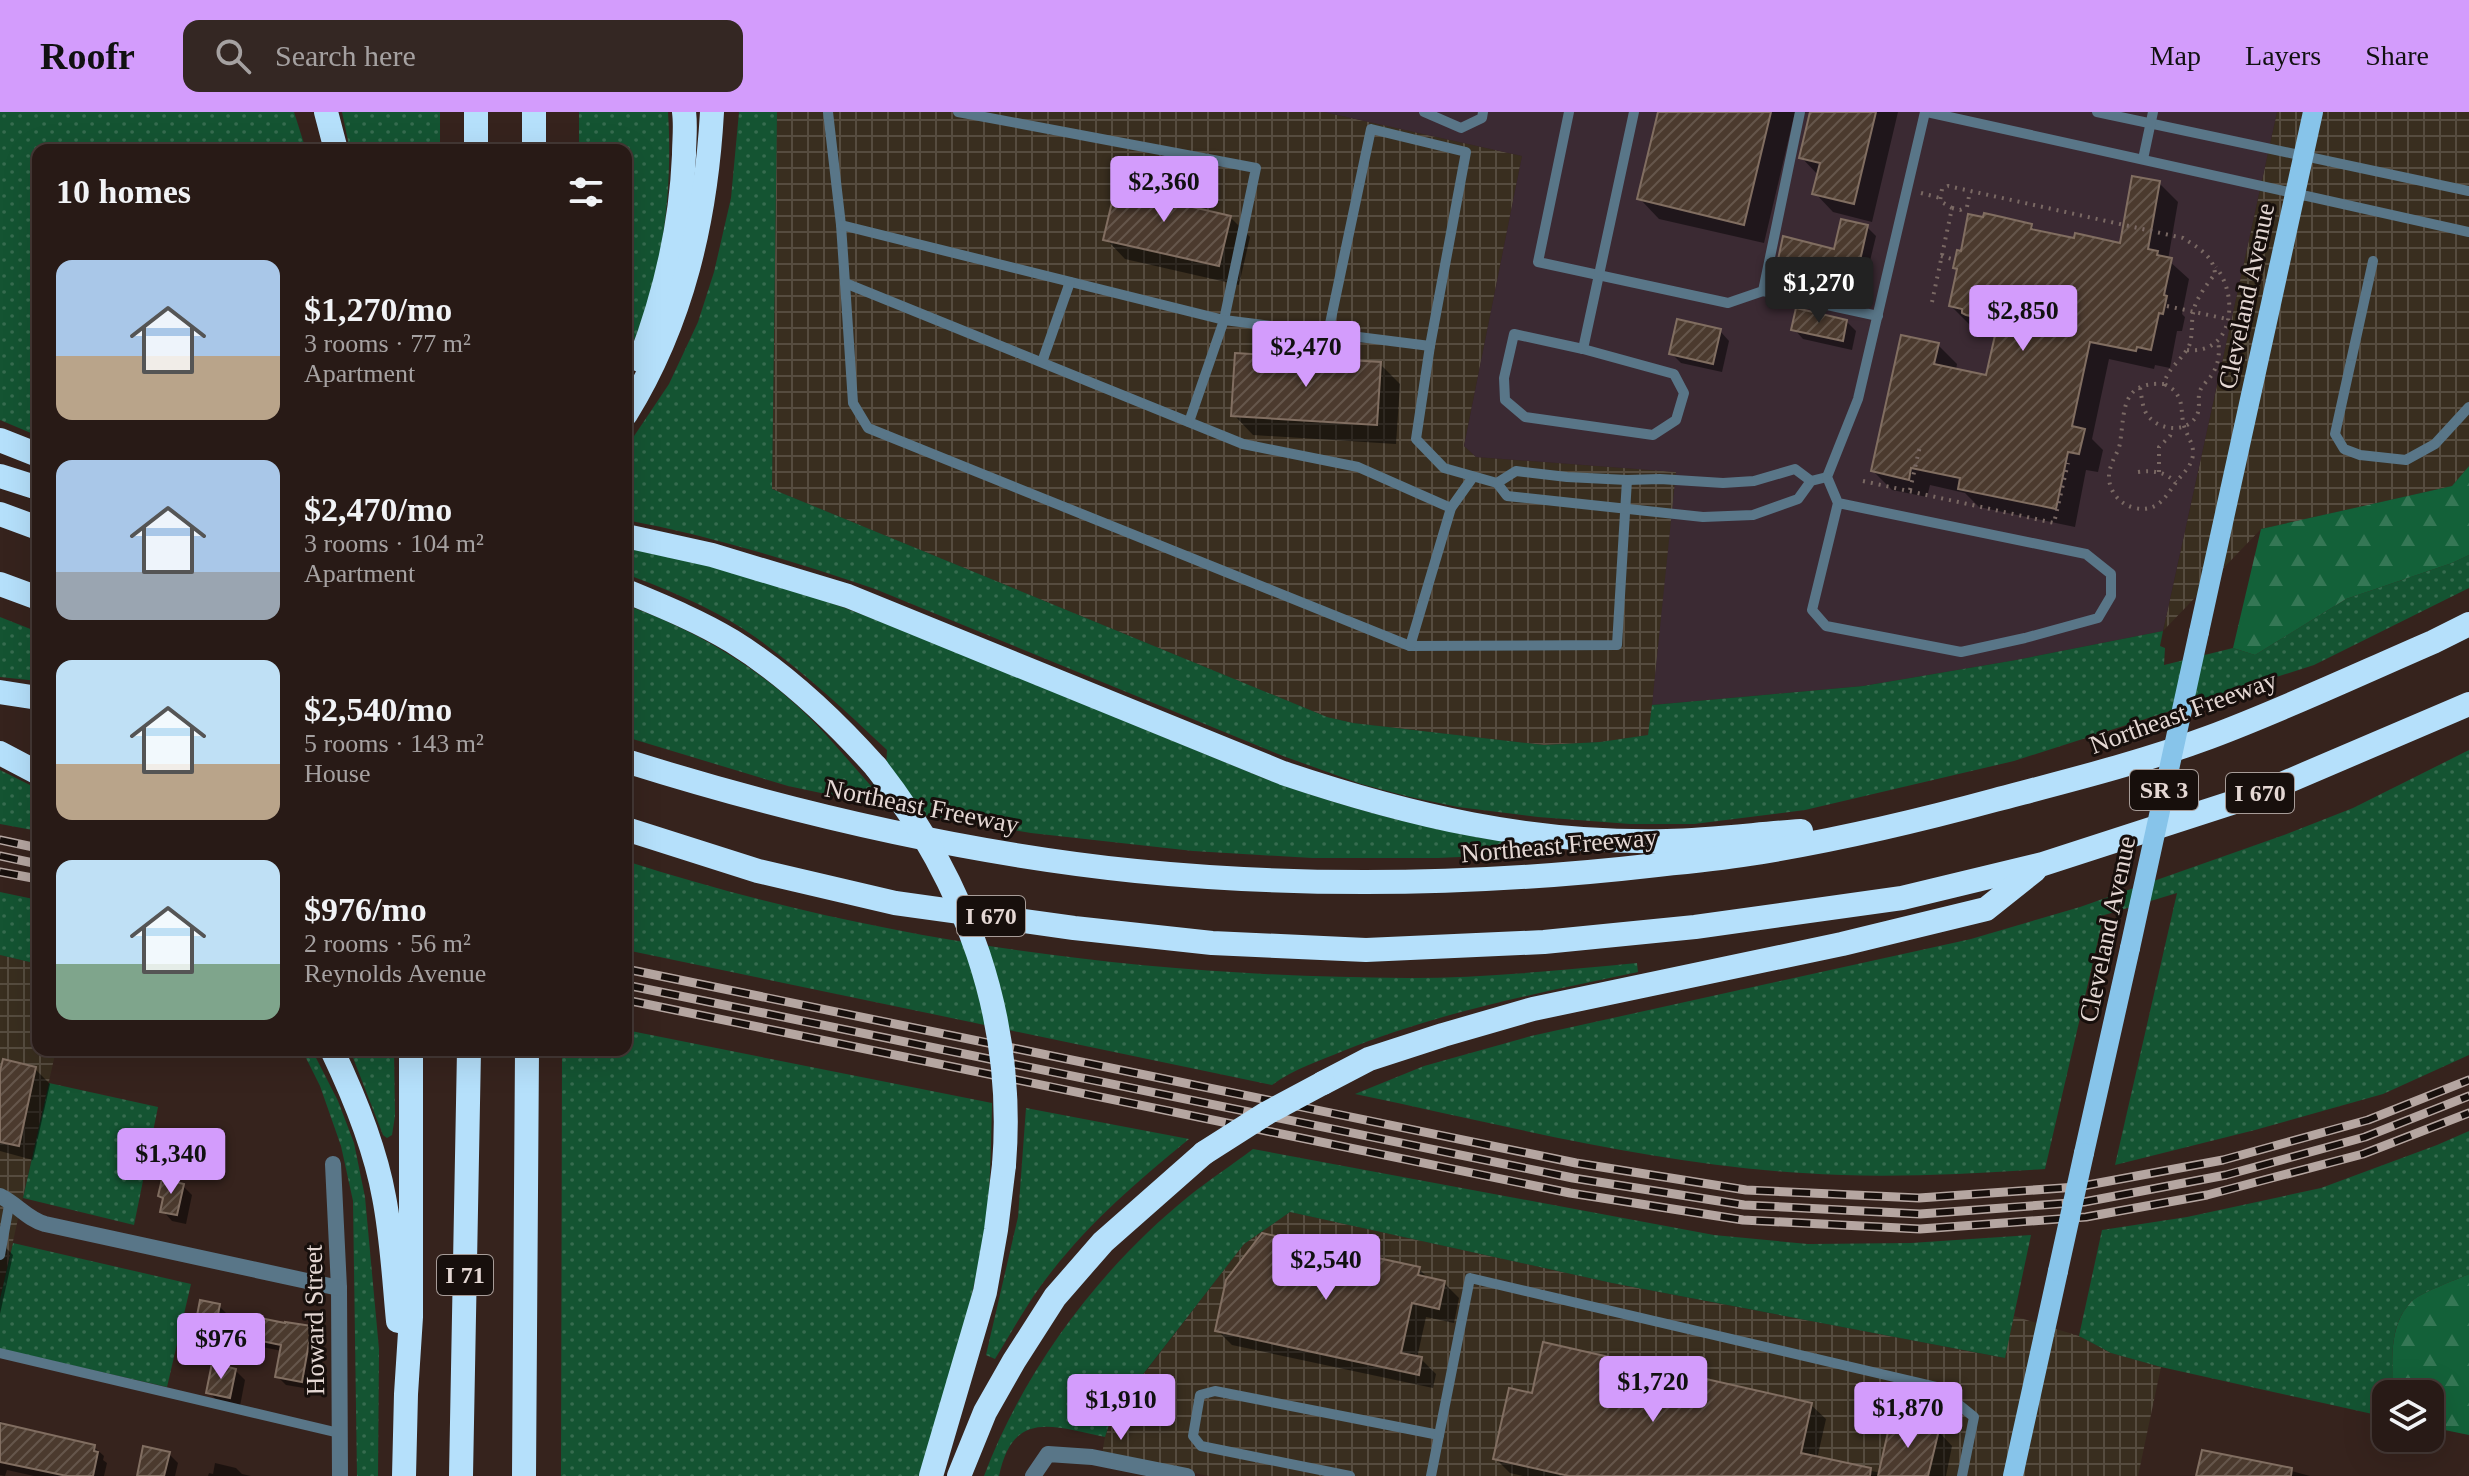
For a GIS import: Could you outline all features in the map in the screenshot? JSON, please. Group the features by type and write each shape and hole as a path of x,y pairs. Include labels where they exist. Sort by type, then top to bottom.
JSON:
{"highway":[{"path":"326,112 334,144"},
{"path":"476,112 476,144"},
{"path":"534,112 534,144"},
{"path":"632,376 658,312 673,254 682,188 684,112"},
{"path":"632,404 668,333 690,269 702,215 712,112"},
{"path":"0,440 32,453"},
{"path":"0,476 32,486"},
{"path":"0,514 32,526"},
{"path":"632,537 712,555 848,596 1283,773 1426,816 1504,831 1667,841 1899,826"},
{"path":"0,584 32,596"},
{"path":"632,593 677,612 743,649 785,678 835,722 907,807 940,862 983,966 997,1023 1006,1088 1008,1125 1004,1165 985,1292 931,1476"},
{"name":"Northeast Freeway","path":"632,763 698,784 850,824 987,850 1135,871 1284,881 1448,882 1606,871 1748,855 1899,826 2120,767 2209,737 2469,624"},
{"path":"0,692 32,697"},
{"name":"I 670","path":"632,831 758,871 895,903 1074,928 1212,943 1366,950 1544,942 1695,927 1902,898 2043,864 2256,795 2469,704"},
{"path":"0,753 32,770"},
{"path":"959,1476 985,1412 1055,1297 1103,1242 1204,1153 1267,1113 1369,1059 1533,1009 1842,944 1986,909 2043,864"},
{"path":"335,1056 352,1094 384,1195 406,1394"},
{"path":"404,1476 411,1317 411,1056"},
{"name":"I 71","path":"524,1476 527,1056"},
{"name":"I 71","path":"461,1476 469,1062"}],"main road":[{"name":"Cleveland Avenue","path":"2013,1476 2313,112"}],"street":[{"name":"Howard Street","path":"333,1164 339,1288 340,1476"},
{"path":"5,1198 33,1221 339,1288"},
{"path":"1033,1476 1048,1454 1092,1457 1187,1476"}],"lane":[{"path":"828,112 841,225 853,403 868,428 1410,646 1617,645 1627,480"},
{"path":"958,112 1256,168 1224,320 1189,422"},
{"path":"1424,112 1461,128 1482,118 1483,112"},
{"path":"1569,112 1538,262 1728,303 1763,291 1878,316"},
{"path":"1583,349 1634,112"},
{"path":"1763,291 1800,112"},
{"path":"1838,503 2086,554 2111,574 2111,596 2098,618 1961,652 1826,626 1812,610 1838,503 1827,477 1858,399 1926,112 2469,232"},
{"path":"2097,112 2469,191"},
{"path":"2143,159 2153,112"},
{"path":"1328,333 1371,129 1466,152 1416,439 1444,468 1497,483 1507,496 1703,517 1753,515 1798,499 1811,481 1827,477"},
{"path":"841,225 1224,320 1430,346"},
{"path":"2373,261 2335,434 2344,449 2360,455 2406,460 2435,444 2469,407"},
{"path":"1042,362 1070,282"},
{"path":"845,283 1243,444 1358,467 1451,508"},
{"path":"1514,334 1583,349 1674,374 1684,393 1676,420 1653,435 1525,417 1505,400 1504,378 1514,334"},
{"path":"1497,483 1516,471 1627,480 1738,482 1754,481 1795,469 1811,481"},
{"path":"1410,646 1451,508 1473,477"},
{"path":"0,1255 5,1198"},
{"path":"1435,1475 1439,1435 1470,1278 1937,1387 1974,1417 1962,1476"},
{"path":"0,1353 339,1433"},
{"path":"1350,1476 1201,1446 1193,1436 1200,1395 1215,1391 1439,1435"}],"path":[{"path":"1970,191 1967,207 1960,210 1940,201 1942,189 1948,186 2183,238 2202,250 2224,277 2228,289 2227,319 2214,345 2206,349 2187,350"},
{"path":"1932,302 1952,208"},
{"path":"1941,256 1952,259"},
{"path":"2164,384 2190,343 2193,311 2215,274 2215,265"},
{"path":"2167,306 2227,319"},
{"path":"2140,388 2145,411 2158,425 2172,429 2190,423 2199,411 2199,394 2215,370 2218,340"},
{"path":"2152,383 2164,384 2180,399 2184,426 2192,446 2189,467 2158,506 2136,508 2125,504 2110,488 2110,467 2120,444 2122,413 2128,400 2140,388 2152,383"},
{"path":"2159,472 2159,447 2170,436 2172,429"},
{"path":"1910,491 1920,446"},
{"path":"1863,481 2054,523 2068,463"},
{"path":"2138,472 2165,473 2176,482"}],"shaded area":[{"path":"777,112 1324,112 1522,156 1464,446 1476,457 1677,472 1649,735 1544,745 1353,723 1327,717 772,489"},
{"path":"1324,112 2277,112 2163,631 1863,686 1652,705 1676,472 1476,457 1464,446 1522,156"},
{"path":"2277,112 2469,112 2469,466 2452,486 2261,529 2163,631"},
{"path":"0,955 32,963 32,1056 55,1056 0,1299"},
{"path":"1290,1212 1612,1283 2004,1358 2014,1316 2079,1336 2111,1353 2161,1367 2138,1476 1209,1476 1102,1454 1113,1414 1244,1244"}],"green space":[{"path":"0,112 294,112 304,144 32,144 32,433 0,420"},
{"path":"342,112 440,112 440,144 349,144"},
{"path":"579,112 668,112 669,173 663,238 649,300 632,345 632,144 579,144"},
{"path":"739,112 777,112 772,489 1327,717 1353,723 1544,745 1600,742 1648,735 1652,705 1863,686 2163,631 2160,646 2165,648 2164,665 2233,648 2255,655 2346,599 2469,555 2469,588 2314,665 2014,761 1805,810 1694,824 1630,824 1538,817 1458,807 1410,797 1361,784 1283,756 875,589 752,550 632,521 632,439 669,384 698,322 714,272 731,198"},
{"path":"2469,466 2469,555 2346,599 2255,655 2233,648 2261,529 2452,486"},
{"path":"632,549 716,566 803,593 1266,779 1395,819 1527,845 1527,854 1312,858 1193,851 1031,833 934,817 788,786 632,739 632,607 694,634 757,673 805,714 871,786 886,770 887,750 824,692 743,629 677,594 632,576"},
{"path":"0,617 32,630 32,680 0,677"},
{"path":"2469,750 2469,1055 2383,1094 2115,1165 2177,893 2101,916 2102,923 2045,1169 1893,1176 1746,1168 1578,1142 1355,1094 1424,1066 1531,1036 1971,939 2080,907 2353,808"},
{"path":"0,770 32,786 32,830 0,824"},
{"path":"632,863 817,913 1012,950 1111,962 1209,971 1408,978 1494,975 1637,963 1638,972 1489,1005 1379,1037 1289,1074 1272,1085 632,951"},
{"path":"0,892 32,899 32,963 0,955"},
{"path":"632,1031 992,1103 989,1186 982,1247 959,1346 919,1476 561,1476 562,1056 632,1056"},
{"path":"305,1056 315,1056 338,1101 354,1143 365,1197 379,1349 378,1476 357,1476 353,1201 341,1146 320,1086"},
{"path":"352,1056 394,1056 395,1116 392,1135 387,1138 383,1135"},
{"path":"49,1083 158,1107 134,1225 23,1198"},
{"path":"1026,1108 1189,1139 1117,1201 1068,1252 1036,1292 995,1359 986,1355 1018,1217"},
{"path":"2469,1131 2469,1274 2422,1295 2411,1302 2404,1312 2395,1333 2393,1380 2372,1380 2372,1414 2161,1367 2111,1353 2079,1336 2102,1230 2187,1217 2321,1188"},
{"path":"1253,1149 1714,1235 1808,1244 1911,1243 2031,1235 2005,1358 1612,1283 1290,1212 1244,1244 1113,1413 1105,1437 1052,1427 1025,1431 1014,1440 1005,1455 999,1476 984,1476 1001,1436 1043,1359 1095,1288 1156,1225"},
{"path":"13,1243 191,1284 167,1387 0,1349 0,1299"},
{"path":"2469,1274 2469,1435 2444,1430 2444,1380 2393,1380 2392,1358 2398,1322 2415,1298"}],"building":[{"path":"1658,112 1771,112 1744,225 1637,199"},
{"path":"1810,112 1876,112 1854,204 1812,194 1820,163 1799,158"},
{"path":"2132,176 2160,181 2148,249 2158,251 2157,255 2172,258 2163,314 2159,313 2151,350 2137,347 2136,351 2090,342 2072,426 2085,429 2079,454 2068,452 2056,509 1958,489 1960,478 1911,468 1909,480 1871,471 1901,335 1939,343 1934,364 1986,375 1998,322 1966,315 1962,309 1949,306 1957,269 1953,268 1957,250 1961,251 1968,214 1983,217 1984,213 2032,224 2031,229 2074,238 2075,233 2120,243"},
{"path":"1118,177 1161,186 1158,199 1231,216 1219,266 1103,240"},
{"path":"1841,219 1868,225 1854,287 1776,269 1783,236 1834,249"},
{"path":"1796,308 1847,320 1843,341 1791,330"},
{"path":"1677,319 1721,329 1713,364 1669,354"},
{"path":"1235,353 1381,362 1377,425 1231,416"},
{"path":"3,1059 36,1067 19,1146 0,1142 0,1071"},
{"path":"162,1179 184,1184 177,1215 160,1212 163,1198 158,1196"},
{"path":"1262,1233 1420,1267 1418,1275 1445,1281 1439,1309 1412,1303 1401,1353 1422,1357 1419,1375 1215,1331 1226,1280"},
{"path":"200,1300 220,1304 211,1351 191,1347"},
{"path":"255,1317 312,1326 302,1382 275,1377 281,1345 251,1339"},
{"path":"1543,1342 1812,1403 1801,1453 1871,1468 1870,1476 1569,1476 1493,1459 1509,1388 1532,1393"},
{"path":"212,1363 236,1369 230,1398 206,1393"},
{"path":"1891,1419 1939,1430 1928,1476 1878,1476"},
{"path":"0,1423 95,1445 94,1451 98,1452 93,1476 67,1476 0,1462"},
{"path":"143,1446 170,1452 164,1476 137,1476"},
{"path":"2202,1450 2292,1468 2291,1476 2196,1476"}],"railway":[{"path":"0,840 32,847"},
{"path":"0,856 32,863"},
{"path":"0,872 32,878"},
{"path":"632,970 1576,1163 1746,1190 1919,1198 2077,1187 2223,1160 2368,1120 2469,1080"},
{"path":"632,986 1573,1178 1744,1205 1920,1214 2084,1202 2226,1175 2365,1137 2469,1096"},
{"path":"632,1001 1570,1193 1743,1220 1920,1229 2086,1217 2207,1195 2363,1154 2469,1113"}]}
